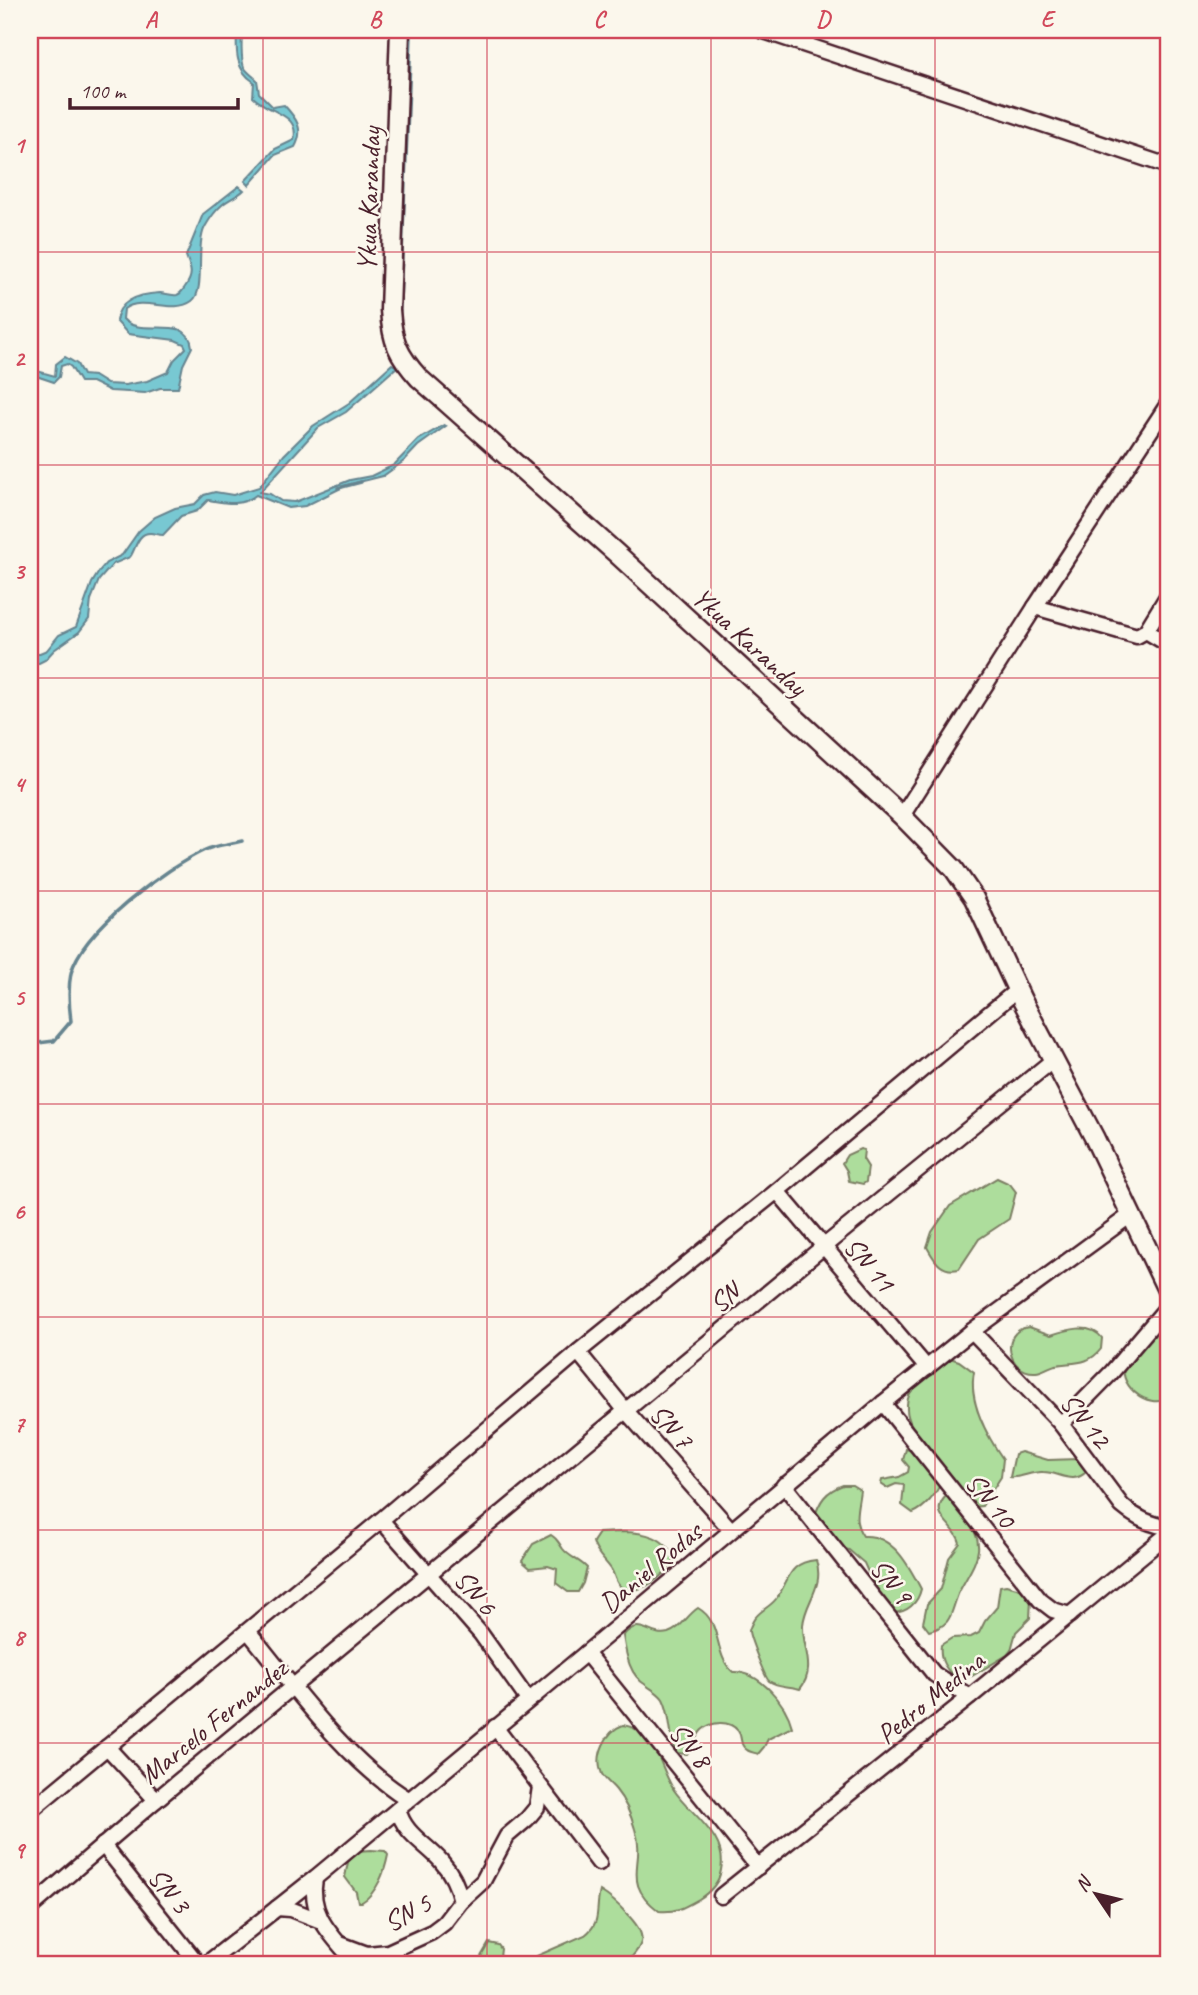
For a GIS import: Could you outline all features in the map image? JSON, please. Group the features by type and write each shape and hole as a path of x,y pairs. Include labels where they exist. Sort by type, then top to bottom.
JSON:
{"street":[{"name":"Ykua Karanday","path":"400,30 390,310 393,337 402,359 419,378 616,553 902,816 954,869 966,886 1052,1061 1132,1214 1168,1292"},
{"path":"761,30 1168,166"},
{"path":"902,816 1035,607 1167,409"},
{"path":"1035,607 1137,636 1146,631 1168,595"},
{"path":"1146,631 1168,645"},
{"path":"30,1811 381,1520 578,1352 777,1191 1017,990"},
{"name":"SN","path":"429,1574 1052,1061"},
{"name":"SN 11","path":"777,1191 927,1368"},
{"name":"Daniel Rodas","path":"205,1965 315,1878 883,1403 972,1331 1132,1214"},
{"path":"1061,1424 1111,1373 1168,1306"},
{"name":"SN 12","path":"972,1331 1061,1424 1122,1506 1134,1516 1168,1527"},
{"name":"SN 7","path":"578,1352 731,1530"},
{"name":"SN 10","path":"883,1403 1040,1600 1053,1610 1070,1615"},
{"name":"SN 9","path":"784,1485 934,1674 970,1697"},
{"name":"SN 6","path":"381,1520 481,1634 528,1700"},
{"name":"Pedro Medina","path":"722,1896 1168,1534"},
{"name":"Marcelo Fernandez","path":"30,1908 103,1844 429,1574"},
{"name":"SN 5","path":"248,1631 358,1761 403,1804 401,1822 448,1869 459,1890 461,1902 453,1914 432,1932 388,1952 368,1954 340,1944"},
{"name":"SN 8","path":"586,1653 758,1867"},
{"path":"495,1727 599,1863"},
{"path":"107,1747 156,1800"},
{"path":"461,1902 483,1881 507,1836 537,1807 540,1787"},
{"name":"SN 3","path":"103,1844 199,1965"},
{"path":"315,1878 313,1899 321,1921 358,1965"},
{"path":"277,1908 290,1909 321,1921"}],"green space":[{"path":"864,1150 863,1159 868,1167 866,1182 863,1184 849,1181 842,1163 847,1155"},
{"path":"997,1178 1010,1184 1016,1192 1009,1219 979,1239 959,1269 943,1267 927,1247 932,1232 950,1206"},
{"path":"1164,1320 1168,1321 1168,1398 1151,1401 1135,1393 1129,1386 1124,1369 1133,1351"},
{"path":"1029,1327 1051,1335 1078,1329 1091,1330 1102,1338 1101,1349 1086,1360 1053,1366 1039,1372 1026,1371 1013,1359 1010,1343 1019,1330"},
{"path":"950,1358 974,1372 974,1395 980,1418 1003,1459 1001,1477 982,1506 973,1507 934,1460 909,1420 907,1404 911,1391 936,1366"},
{"path":"906,1449 915,1452 941,1482 930,1500 913,1513 902,1505 904,1485 896,1484 887,1488 881,1484 882,1480 899,1477 908,1472 909,1467 903,1460"},
{"path":"1021,1452 1048,1460 1078,1459 1086,1466 1087,1471 1071,1478 1043,1472 1010,1477 1015,1454"},
{"path":"843,1485 852,1485 860,1490 857,1520 863,1536 883,1540 899,1553 921,1589 914,1603 907,1609 892,1613 880,1599 864,1563 849,1550 841,1547 814,1519 824,1498"},
{"path":"946,1496 972,1527 977,1536 978,1553 948,1621 929,1631 923,1623 927,1604 941,1589 949,1558 960,1543 941,1515 941,1503"},
{"path":"621,1532 654,1537 666,1546 674,1561 652,1583 637,1589 622,1588 593,1542 599,1533"},
{"path":"551,1535 565,1552 587,1568 578,1592 568,1592 556,1583 557,1569 548,1566 530,1568 522,1561 533,1544"},
{"path":"816,1560 818,1578 803,1625 808,1673 800,1689 776,1684 769,1681 764,1673 749,1629 758,1615 776,1599 794,1569"},
{"path":"1000,1586 1020,1589 1031,1599 1030,1618 1016,1632 1007,1655 972,1676 958,1677 957,1680 944,1664 941,1645 952,1638 971,1637 979,1633 997,1607"},
{"path":"698,1608 711,1622 727,1665 733,1672 743,1673 762,1683 778,1699 789,1718 792,1727 768,1739 758,1754 745,1748 735,1727 721,1723 702,1730 687,1754 677,1753 663,1699 640,1681 629,1664 623,1636 629,1630 640,1627 655,1633 668,1633"},
{"path":"623,1725 634,1728 650,1742 674,1790 714,1836 719,1847 721,1870 716,1883 699,1899 675,1910 659,1911 640,1890 636,1872 638,1841 633,1824 622,1799 603,1776 600,1767 603,1745 611,1733"},
{"path":"357,1851 385,1851 388,1855 387,1861 376,1887 367,1898 358,1902 356,1892 345,1877 348,1862"},
{"path":"600,1891 611,1898 638,1927 642,1939 631,1958 624,1965 529,1965 530,1959 585,1935 590,1930 596,1920"},
{"path":"489,1943 498,1945 501,1949 499,1965 476,1965"}],"water":[{"path":"237,30 243,30 243,64 257,80 259,93 273,107 284,105 299,129 295,147 275,155 249,185 245,181 275,149 294,140 295,131 288,119 253,97 254,82 243,72 238,59"},
{"path":"412,30 400,320 398,300"},
{"path":"239,186 244,190 224,203 205,227 201,245 199,288 192,301 176,306 140,304 124,309 123,319 131,325 173,328 189,337 192,347 183,365 178,388 160,388 145,393 110,391 92,382 80,382 67,364 61,366 59,377 54,382 30,374 30,369 55,376 56,364 65,357 77,364 83,375 94,376 107,384 125,385 147,381 168,372 174,360 186,348 184,344 175,340 128,334 116,321 118,314 121,307 138,296 180,293 190,279 186,256 203,214"},
{"path":"392,364 397,367 346,412 318,428 260,492 270,494 281,501 295,502 350,480 371,476 394,465 418,440 446,426 418,446 404,461 383,476 347,485 305,506 288,508 256,495 239,503 208,500 197,511 181,516 163,535 150,533 142,536 130,557 113,564 99,580 91,600 89,619 79,632 45,660 37,664 30,663 30,657 47,650 59,635 76,627 92,583 100,570 106,563 122,555 139,531 155,517 175,508 195,504 204,495 215,492 233,495 259,487 284,455 313,426 349,403"}],"waterway":[{"path":"338,488 361,482"},
{"path":"30,1044 54,1041 71,1021 71,973 78,956 108,920 148,885 188,859 209,848 242,841"}]}
